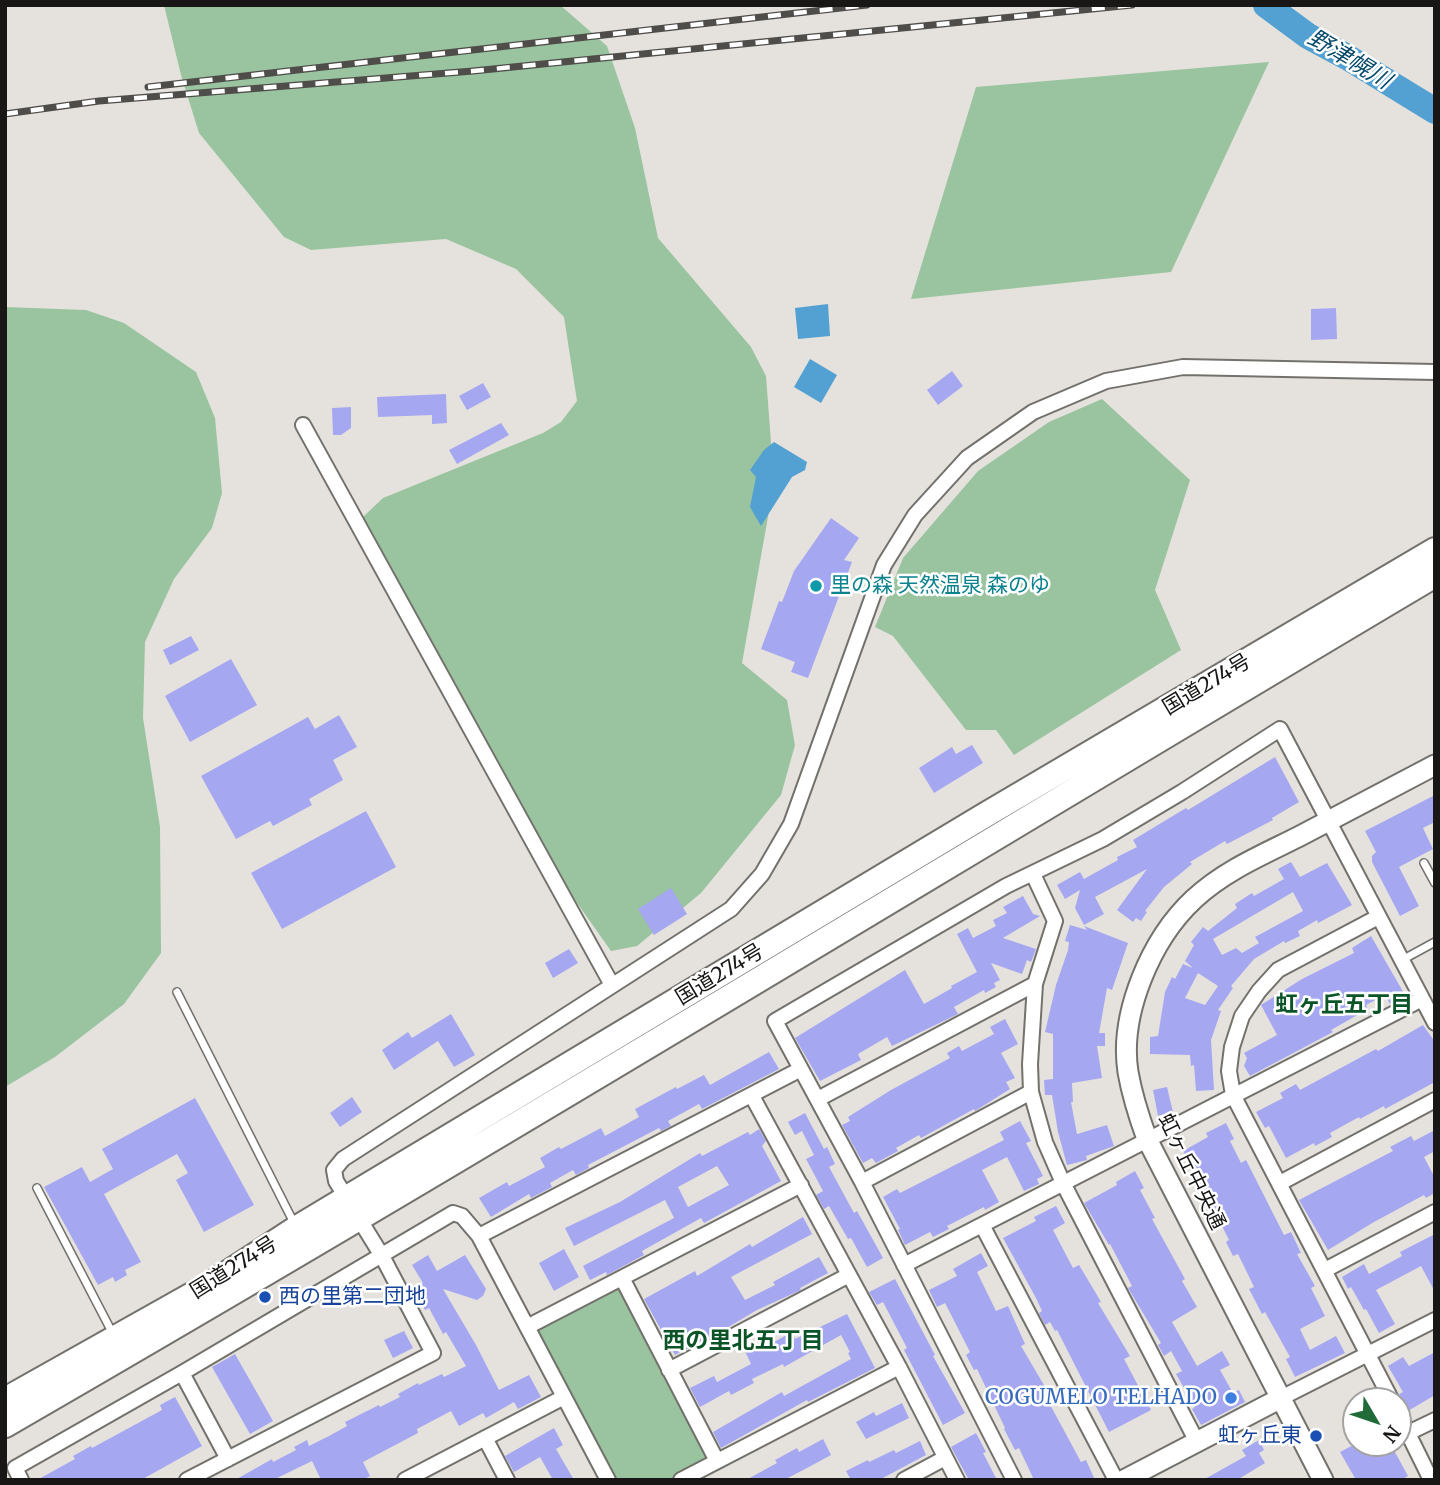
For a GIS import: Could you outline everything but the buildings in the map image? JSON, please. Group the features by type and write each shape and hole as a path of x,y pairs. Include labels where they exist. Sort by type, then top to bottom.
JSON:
{"highway":[{"name":"国道274号","path":"5,1425 297,1228 354,1208 987,814 1435,550"},
{"name":"国道274号","path":"5,1400 121,1347 1435,575"}],"street":[{"path":"187,1480 433,1353 382,1256 336,1181 334,1170 343,1159 731,909 762,874 791,824 884,565 915,515 967,458 1032,412 1106,381 1183,367 1435,372"},
{"path":"303,425 612,985"},
{"path":"1014,1480 862,1182 775,1021 1006,886 1103,839 1279,729 1435,1023"},
{"name":"虹ヶ丘中央通","path":"1323,1480 1147,1139 1128,1070 1129,1034 1136,994 1147,962 1163,936 1192,901 1224,874 1435,765"},
{"path":"1033,874 1055,920 1035,984 1030,1064 1031,1092 1045,1142 1063,1183 1197,1442"},
{"path":"1378,917 1278,970 1242,1016 1232,1047 1229,1071 1233,1095 1385,1387"},
{"path":"818,1100 1035,984"},
{"path":"904,1265 1422,999"},
{"path":"479,1236 802,1069"},
{"path":"862,1182 1031,1092"},
{"path":"752,1096 957,1480"},
{"path":"1280,1183 1435,1100"},
{"path":"527,1327 801,1185"},
{"path":"1325,1270 1435,1212"},
{"path":"21,1480 15,1468 453,1213 462,1216 479,1236 608,1480"},
{"path":"982,1225 1116,1480"},
{"path":"669,1370 849,1275"},
{"path":"622,1278 717,1461"},
{"path":"1124,1480 1435,1320"},
{"path":"681,1480 899,1367"},
{"path":"182,1373 228,1459"},
{"path":"407,1479 564,1397"},
{"path":"1412,1431 1435,1420"},
{"path":"485,1438 507,1480"},
{"path":"1412,1441 1431,1480"},
{"path":"904,1480 945,1458"}],"lane":[{"path":"1424,863 1435,883"},
{"path":"1401,960 1435,942"},
{"path":"177,992 297,1228"},
{"path":"37,1188 121,1347"}],"green space":[{"path":"164,5 560,5 607,46 635,128 658,238 751,347 766,376 774,483 742,663 787,700 795,745 781,795 701,893 637,946 611,951 575,900 437,654 371,549 363,517 383,498 543,433 561,422 577,401 564,317 516,269 446,239 311,250 284,237 199,133"},
{"path":"1269,62 1171,272 911,299 976,87"},
{"path":"5,307 86,310 124,323 196,372 215,418 222,493 212,528 174,579 145,642 143,718 160,827 161,953 124,1004 55,1057 5,1087"},
{"path":"1102,399 1190,480 1155,590 1181,650 1014,755 996,730 966,730 893,636 875,627 903,558 978,471 1049,422"},
{"path":"622,1278 717,1461 681,1480 608,1480 527,1327"}],"water":[{"path":"828,304 830,336 798,339 795,308"},
{"path":"810,359 837,375 821,403 794,387"},
{"path":"774,442 807,462 805,470 792,477 761,526 750,507 756,477 750,470 764,450"}],"waterway":[{"name":"野津幌川","path":"1266,5 1308,36 1435,111"}],"railway":[{"path":"148,87 867,5"},
{"path":"5,114 99,101 473,71 1132,5"}],"place":[{"name":"里の森 天然温泉 森のゆ","path":"816,586"},
{"name":"西の里第二団地","path":"265,1297"},
{"name":"COGUMELO TELHADO","path":"1231,1398"},
{"name":"虹ヶ丘東","path":"1316,1436"}],"district":[{"name":"虹ヶ丘五丁目","path":"1344,1005"},
{"name":"西の里北五丁目","path":"743,1341"}]}
